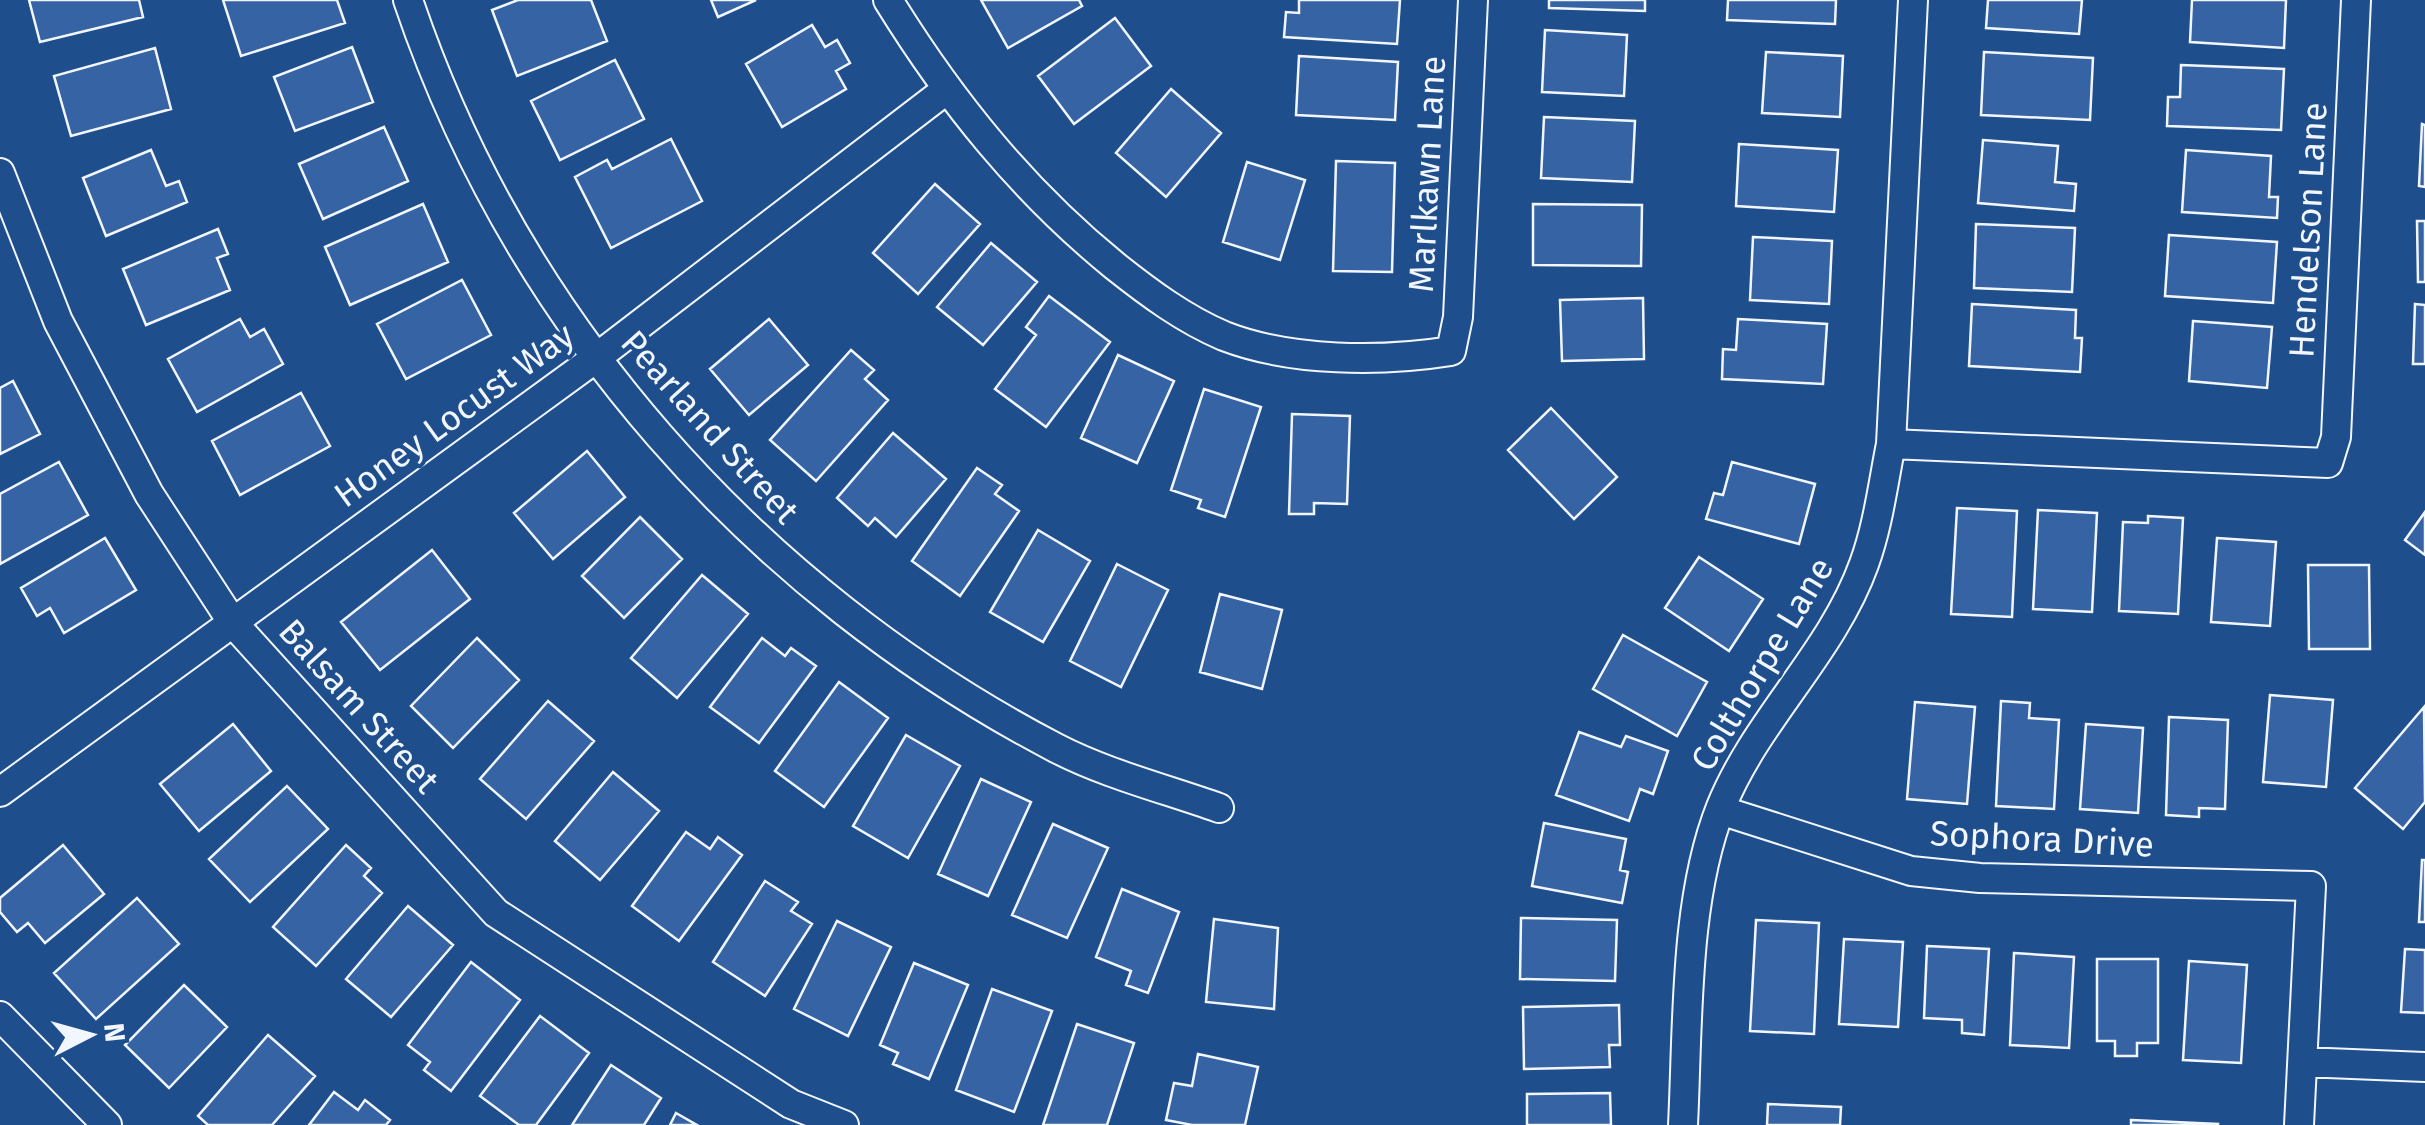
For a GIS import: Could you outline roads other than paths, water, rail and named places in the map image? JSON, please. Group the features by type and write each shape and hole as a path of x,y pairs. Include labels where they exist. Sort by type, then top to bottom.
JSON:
{"street":[{"name":"Pearland Street","path":"408,0 435,74 506,221 543,286 596,358 731,516 834,606 944,683 1059,750 1219,808"},
{"path":"888,0 946,90"},
{"name":"Marlkawn Lane","path":"946,90 1044,204 1143,288 1191,320 1228,338 1297,352 1372,356 1452,350 1458,317 1473,0"},
{"name":"Colthorpe Lane","path":"1683,1125 1700,887 1720,810 1774,712 1835,621 1864,564 1891,444 1913,0"},
{"name":"Hendelson Lane","path":"1891,444 2328,463 2336,437 2356,0"},
{"name":"Honey Locust Way","path":"0,792 596,358 946,90"},
{"name":"Balsam Street","path":"0,173 66,336 149,494 232,624 496,913 791,1104 844,1125"},
{"name":"Sophora Drive","path":"1720,810 1911,871 1980,878 2311,886 2303,1062"},
{"path":"0,1016 106,1125"},
{"path":"2299,1125 2303,1062 2425,1066"}]}
